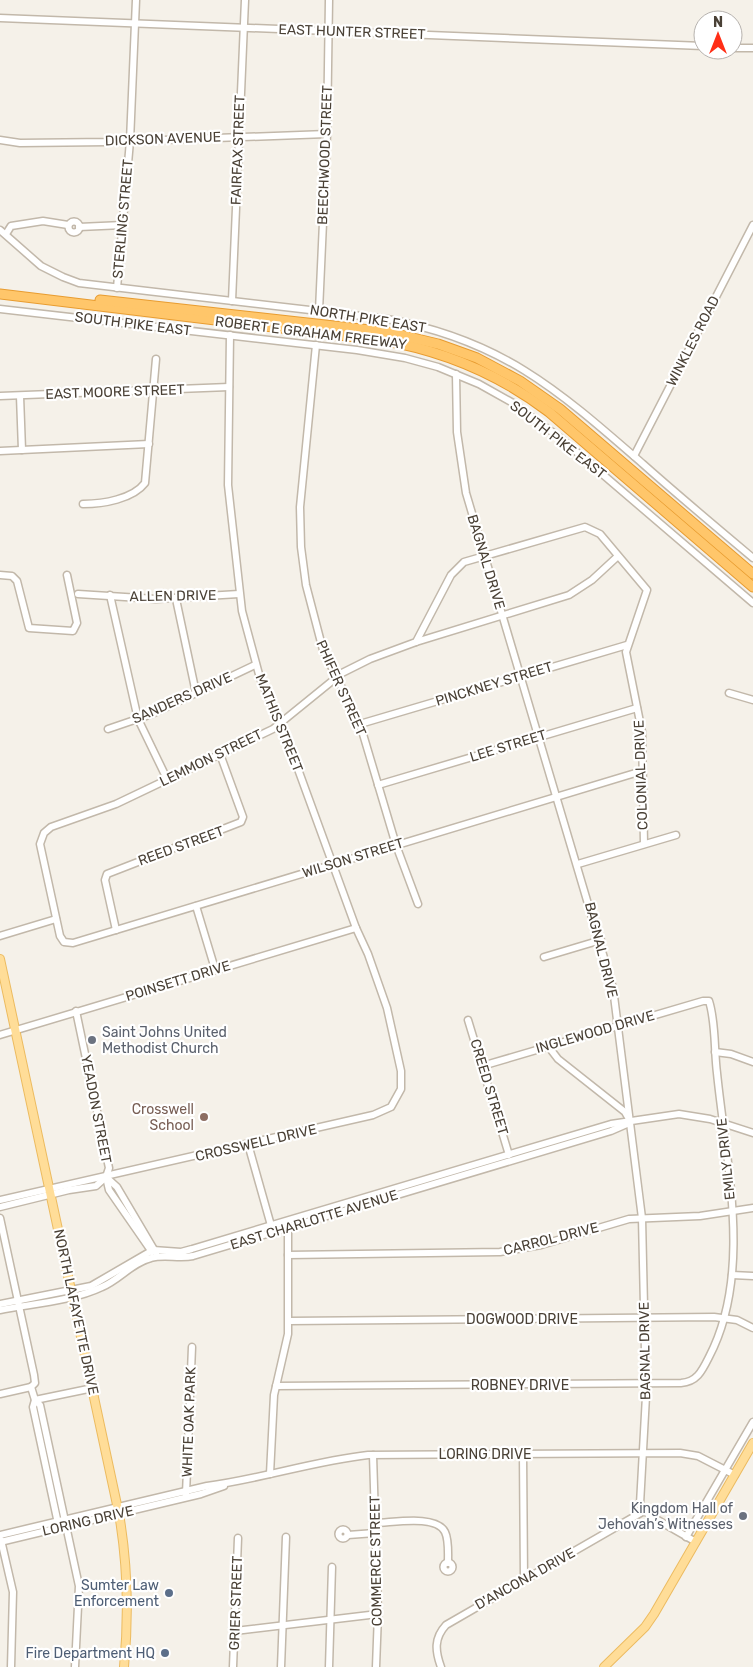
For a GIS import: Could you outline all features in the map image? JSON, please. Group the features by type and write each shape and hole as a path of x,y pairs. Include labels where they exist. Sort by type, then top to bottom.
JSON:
{"highway":[{"name":"ROBERT E GRAHAM FREEWAY","path":"0,289 356,327 407,335 455,350 510,375 556,405 753,574"},
{"name":"ROBERT E GRAHAM FREEWAY","path":"0,294 380,340 426,349 460,361 496,378 549,412 753,586"}],"main road":[{"name":"NORTH LAFAYETTE DRIVE","path":"0,959 119,1510 128,1579 128,1626 124,1667"},
{"path":"604,1667 645,1627 753,1443"}],"street":[{"name":"STERLING STREET","path":"117,288 130,141 136,0"},
{"name":"FAIRFAX STREET","path":"232,301 245,0"},
{"name":"BEECHWOOD STREET","path":"319,311 327,134 329,0"},
{"name":"EAST HUNTER STREET","path":"0,18 329,33 693,46"},
{"name":"DICKSON AVENUE","path":"0,140 20,143 130,141 327,134"},
{"path":"3,232 11,226 43,221 68,225 74,221 80,227 123,225"},
{"name":"WINKLES ROAD","path":"634,456 753,225"},
{"name":"NORTH PIKE EAST","path":"3,232 37,262 55,274 79,283 319,311 412,324 443,332 488,350 551,386 753,558"},
{"name":"SOUTH PIKE EAST","path":"0,309 316,345 406,358 456,374 497,393 540,421 753,603"},
{"name":"MATHIS STREET","path":"230,335 228,485 239,594 256,665 280,723 356,928 388,1008 400,1071 401,1084 399,1096"},
{"name":"PHIFER STREET","path":"316,345 302,486 301,547 306,586 317,634 325,657 360,724 396,845 418,904"},
{"path":"83,504 109,501 140,489 146,480 156,359"},
{"name":"BAGNAL DRIVE","path":"456,374 457,432 461,471 469,504 612,978 642,1218 646,1384 640,1495 644,1510"},
{"name":"EAST MOORE STREET","path":"0,396 229,387"},
{"path":"20,396 22,450"},
{"path":"0,451 149,444"},
{"path":"416,642 453,572 464,562 585,527 600,534 618,556"},
{"name":"LEMMON STREET","path":"56,919 40,850 42,836 51,827 110,807 273,729 336,676 364,661 416,642 569,595 592,580 618,556"},
{"name":"COLONIAL DRIVE","path":"618,556 647,590 627,645 629,672 642,732 644,844"},
{"path":"0,575 12,576 17,581 29,628 73,631 78,623 67,575"},
{"name":"ALLEN DRIVE","path":"78,594 176,599 239,594"},
{"path":"110,595 138,719 167,779"},
{"path":"176,599 196,693"},
{"name":"PINCKNEY STREET","path":"360,724 627,645"},
{"name":"SANDERS DRIVE","path":"108,729 138,719 256,665"},
{"path":"729,694 753,700"},
{"name":"LEE STREET","path":"378,785 637,708"},
{"name":"REED STREET","path":"116,930 105,880 109,873 241,822 243,817 220,754"},
{"name":"WILSON STREET","path":"56,919 60,936 64,942 73,943 642,772"},
{"path":"578,864 676,835"},
{"path":"196,906 215,969"},
{"path":"0,936 56,919"},
{"name":"POINSETT DRIVE","path":"0,1034 356,928"},
{"path":"544,957 601,940"},
{"name":"INGLEWOOD DRIVE","path":"482,1066 708,1000"},
{"name":"EMILY DRIVE","path":"708,1000 711,1011 732,1212 732,1275 726,1318"},
{"name":"YEADON STREET","path":"76,1012 109,1168 106,1177 117,1187 153,1250"},
{"name":"CREED STREET","path":"468,1020 509,1155"},
{"path":"548,1046 558,1059 624,1112 631,1122"},
{"path":"715,1052 753,1062"},
{"name":"CROSSWELL DRIVE","path":"0,1200 96,1186 106,1177 382,1112 391,1107 399,1096"},
{"name":"EAST CHARLOTTE AVENUE","path":"0,1304 18,1303 102,1288 141,1262 156,1257 187,1257 611,1124 679,1114 723,1122 753,1133"},
{"name":"EAST CHARLOTTE AVENUE","path":"72,1293 98,1284 153,1250 186,1251 272,1229 288,1228 611,1131 631,1122"},
{"path":"248,1144 272,1229"},
{"name":"CROSSWELL DRIVE","path":"0,1207 50,1192"},
{"name":"CARROL DRIVE","path":"288,1255 500,1252 541,1245 629,1219 700,1216 753,1208"},
{"path":"0,1218 35,1380 32,1387 35,1400 33,1407 79,1586 75,1667"},
{"path":"270,1474 276,1386 287,1345 289,1321 288,1228"},
{"path":"153,1250 156,1257"},
{"path":"732,1275 753,1276"},
{"name":"EAST CHARLOTTE AVENUE","path":"0,1310 18,1303"},
{"name":"DOGWOOD DRIVE","path":"289,1321 726,1318 740,1321 753,1328"},
{"name":"ROBNEY DRIVE","path":"276,1386 686,1383 696,1378 713,1350 726,1318"},
{"name":"WHITE OAK PARK","path":"186,1494 192,1347"},
{"path":"0,1394 32,1387"},
{"path":"35,1400 93,1388"},
{"path":"686,1537 753,1422"},
{"name":"LORING DRIVE","path":"0,1538 234,1482 334,1460 373,1455 690,1453 735,1475"},
{"path":"523,1454 524,1580"},
{"name":"COMMERCE STREET","path":"373,1455 378,1614 376,1667"},
{"path":"644,1510 696,1542"},
{"name":"D'ANCONA DRIVE","path":"441,1667 437,1654 437,1640 446,1625 644,1510"},
{"path":"375,1524 426,1521 436,1523 445,1532 448,1563"},
{"path":"348,1535 375,1533"},
{"path":"281,1667 286,1537"},
{"path":"0,1538 13,1592 12,1667"},
{"name":"GRIER STREET","path":"233,1667 238,1538"},
{"path":"328,1667 332,1567"},
{"path":"235,1631 378,1614"}],"place":[{"name":"Saint Johns United Methodist Church","path":"92,1040"},
{"name":"Crosswell School","path":"204,1117"},
{"name":"Kingdom Hall of Jehovah’s Witnesses","path":"743,1516"},
{"name":"Sumter Law Enforcement","path":"169,1593"},
{"name":"Fire Department HQ","path":"165,1653"}]}
